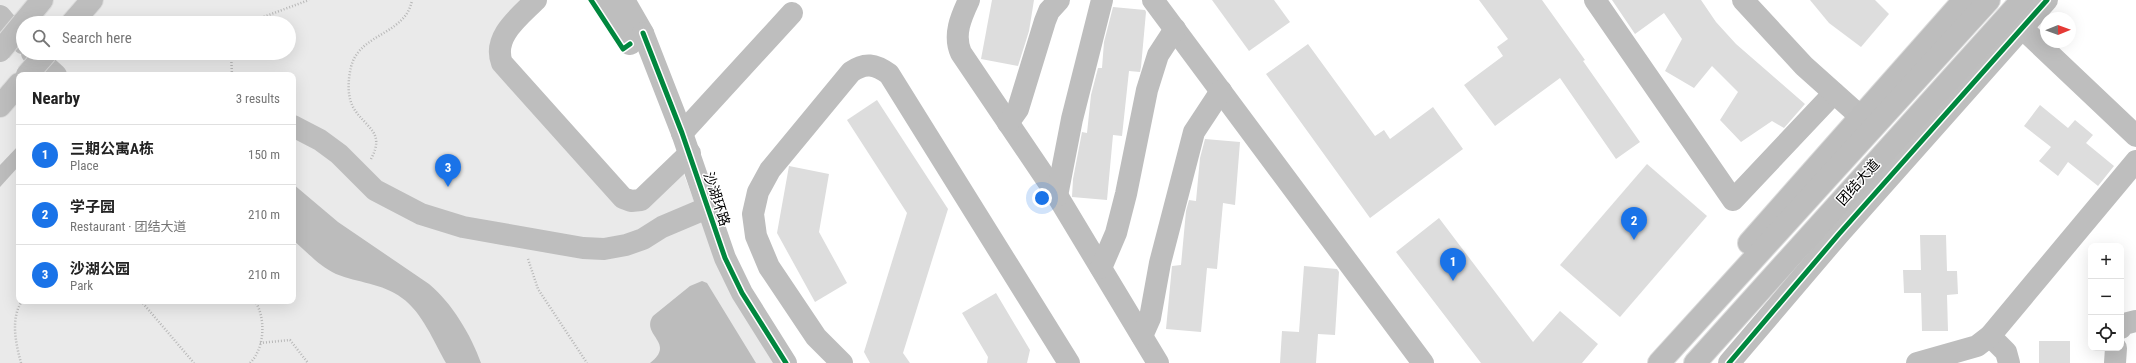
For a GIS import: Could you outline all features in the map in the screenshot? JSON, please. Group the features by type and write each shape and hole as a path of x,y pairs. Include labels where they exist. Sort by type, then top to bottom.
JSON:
{"main road":[{"path":"29,16 42,0"},
{"path":"78,16 92,0"},
{"path":"1645,363 1658,345 1964,0"},
{"path":"1663,359 1989,0"},
{"path":"1690,363 1698,345 1715,318 2004,0"},
{"name":"团结大道","path":"1694,363 2022,0"},
{"path":"0,51 16,32"},
{"path":"30,72 40,60"},
{"path":"0,106 16,87"}],"street":[{"path":"536,0 502,38 499,51 502,63 623,198 631,201 641,200 690,153"},
{"path":"602,0 630,44 643,33"},
{"name":"沙湖环路","path":"624,0 643,33 690,153 707,208 725,258 742,293 786,363"},
{"path":"969,0 960,19 958,46 1057,196 1158,363"},
{"path":"1008,123 1018,109 1049,11 1059,0"},
{"path":"1057,196 1072,119 1102,0"},
{"path":"1154,0 1423,363"},
{"path":"1595,0 1733,200 1834,93"},
{"path":"1743,0 1804,66 1861,117"},
{"path":"1730,363 1839,234 2047,0"},
{"path":"682,133 792,13"},
{"path":"0,16 16,35"},
{"path":"2022,28 2136,136"},
{"path":"1101,268 1116,233 1126,194 1147,90 1158,55 1175,29"},
{"path":"40,60 53,72"},
{"path":"842,363 816,337 769,267 756,236 753,214 758,192 770,170 851,72 858,67 874,65 889,74 1069,363"},
{"path":"1142,336 1150,318 1160,263 1194,132 1221,91"},
{"path":"296,128 320,140 339,154 375,190 434,219 463,227 583,248 615,248 643,239 662,227 707,208"},
{"path":"1917,363 1978,346 1990,336 2136,162"},
{"path":"2124,324 2136,320"},
{"path":"1990,336 2006,352 2009,363"},
{"path":"2115,363 2116,351"}],"path":[{"path":"266,16 310,0"},
{"path":"362,177 375,152 377,143 375,134 353,106 350,98 349,79 354,57 366,43 394,28 406,16 411,8 412,0"},
{"path":"231,60 232,72"},
{"path":"524,237 529,265 538,289 587,363"},
{"path":"21,304 16,316 15,326 21,363"},
{"path":"144,304 194,363"},
{"path":"250,363 260,344 261,315 256,304"},
{"path":"260,344 290,340 308,363"}],"shaded area":[{"path":"0,0 522,0 494,33 490,44 617,202 683,172 711,246 774,363 0,363"},
{"path":"16,148 16,169 0,187 0,165"},
{"path":"296,187 338,222 429,284 445,300 460,320 477,352 481,363 446,363 422,319 402,298 386,289 336,274 319,263 296,243"},
{"path":"702,281 707,283 756,363 650,363 657,356 660,350 659,344 651,329 650,323 653,316 690,286"}],"building":[{"path":"992,0 1034,0 1029,31 1018,66 981,59"},
{"path":"1212,0 1274,0 1290,22 1249,51"},
{"path":"1479,0 1542,0 1585,60 1583,61 1640,142 1616,159 1560,78 1495,126 1464,85 1503,56 1497,47 1508,39"},
{"path":"1612,0 1701,0 1716,22 1736,44 1805,104 1784,128 1772,121 1741,142 1720,120 1738,92 1712,66 1694,88 1665,71 1682,39 1664,13 1635,34"},
{"path":"1810,0 1875,0 1889,14 1861,47 1829,23"},
{"path":"1113,7 1145,10 1146,12 1140,72 1129,71 1122,136 1113,135 1107,200 1072,197 1073,179 1082,132 1087,133 1091,95 1098,68 1102,68 1104,42"},
{"path":"1308,44 1375,136 1384,130 1390,139 1433,107 1463,149 1370,218 1266,74"},
{"path":"877,100 948,209 903,353 910,363 870,363 864,352 907,213 847,120"},
{"path":"2040,105 2068,128 2075,120 2093,135 2086,143 2114,166 2098,186 2068,162 2058,176 2039,161 2051,147 2024,126"},
{"path":"1205,139 1240,142 1235,205 1223,203 1217,269 1207,268 1201,332 1166,329 1172,266 1181,265 1186,211 1189,200 1196,201 1200,158"},
{"path":"1647,164 1707,216 1620,317 1560,265"},
{"path":"789,166 829,174 819,232 847,283 815,302 777,233"},
{"path":"1439,218 1533,342 1560,311 1598,344 1582,363 1481,363 1396,252"},
{"path":"1920,235 1946,235 1947,271 1957,271 1958,294 1947,295 1948,331 1922,331 1921,293 1904,293 1903,270 1921,270"},
{"path":"1304,266 1337,269 1339,272 1335,335 1318,334 1316,363 1280,363 1282,331 1299,332"},
{"path":"996,293 1030,350 1027,363 987,363 988,357 962,313"},
{"path":"2039,341 2070,341 2070,363 2039,363"}],"cycle path":[{"path":"591,0 623,49 630,44"},
{"path":"1729,363 1839,234 2047,0"},
{"path":"643,33 682,133 725,258 742,293 786,363"}],"place":[{"name":"沙湖公园","path":"448,187"},
{"name":"学子园","path":"1634,240"},
{"name":"三期公寓A栋","path":"1453,281"}]}
